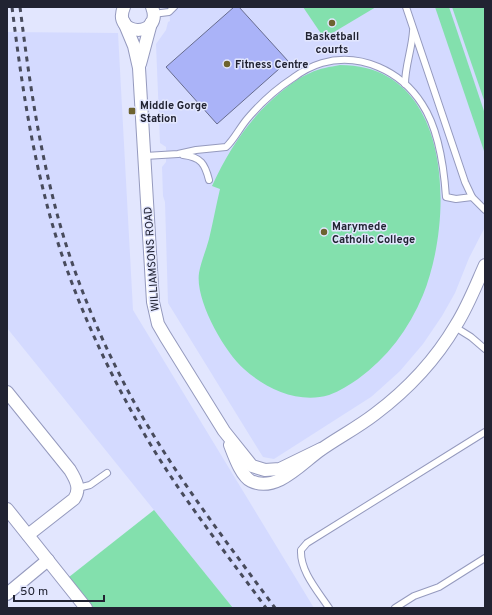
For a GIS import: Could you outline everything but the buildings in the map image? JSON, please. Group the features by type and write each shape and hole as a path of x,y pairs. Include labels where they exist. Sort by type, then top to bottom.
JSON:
{"street":[{"path":"123,12 131,29 137,30 146,28 152,15"},
{"name":"WILLIAMSONS ROAD","path":"123,12 134,46 139,68 154,314 158,324 224,431 252,466 265,470 280,469 321,450"},
{"name":"WILLIAMSONS ROAD","path":"139,68 152,15"},
{"path":"321,450 362,424 398,395 423,369 438,351 455,326 470,300 485,265"},
{"path":"7,392 70,470 77,481 78,488 76,495 71,502 28,535"},
{"name":"WILLIAMSONS ROAD","path":"224,431 239,466 248,479 259,484 275,482 285,477 321,450"},
{"path":"7,509 86,608"},
{"path":"7,594 48,560"}],"lane":[{"path":"152,15 169,12 174,7"},
{"path":"406,7 465,182 472,197 485,210"},
{"path":"405,84 406,68 412,46 413,27"},
{"path":"145,156 178,154 196,150 226,147 247,119 292,78 321,63 336,60 361,61 384,70 405,84 422,104 435,135 443,172 446,197 456,199 472,197"},
{"path":"178,154 194,157 199,160 205,168 209,180"},
{"path":"455,326 485,349"},
{"path":"328,608 305,571 302,563 301,550 307,543 485,432"},
{"path":"78,488 90,485 107,473"},
{"path":"395,608 414,596 439,587 485,558"}],"shaded area":[{"name":"Marymede Catholic College","path":"169,7 485,7 485,227 469,258 455,293 442,316 423,344 400,371 371,397 274,459 263,457 168,303 165,202 163,196 162,167 166,162 166,147 160,143 156,44 166,30 168,22 170,21"},
{"path":"7,32 118,33 133,310 314,608 233,608 7,328"}],"green space":[{"name":"Basketball courts","path":"303,7 376,7 324,38"},
{"path":"435,7 449,7 485,114 484,151"},
{"path":"452,7 485,7 485,103"},
{"path":"340,65 378,72 405,90 425,118 436,152 440,189 439,227 433,263 423,295 411,320 396,342 369,371 348,386 329,395 306,398 284,393 262,383 236,361 220,338 206,310 199,284 199,273 209,239 220,189 212,186 241,134 271,101 292,83 314,71"},
{"path":"154,510 233,608 94,608 69,577"}],"railway":[{"path":"12,7 18,55 39,174 63,258 86,317 112,375 156,453 202,521 266,608"},
{"path":"20,7 26,55 42,151 53,198 68,250 97,328 134,402 166,455 201,507 275,608"}],"place":[{"name":"Basketball courts","path":"332,23"},
{"name":"Fitness Centre","path":"227,64"},
{"name":"Middle Gorge Station","path":"132,111"},
{"name":"Marymede Catholic College","path":"324,232"}]}
